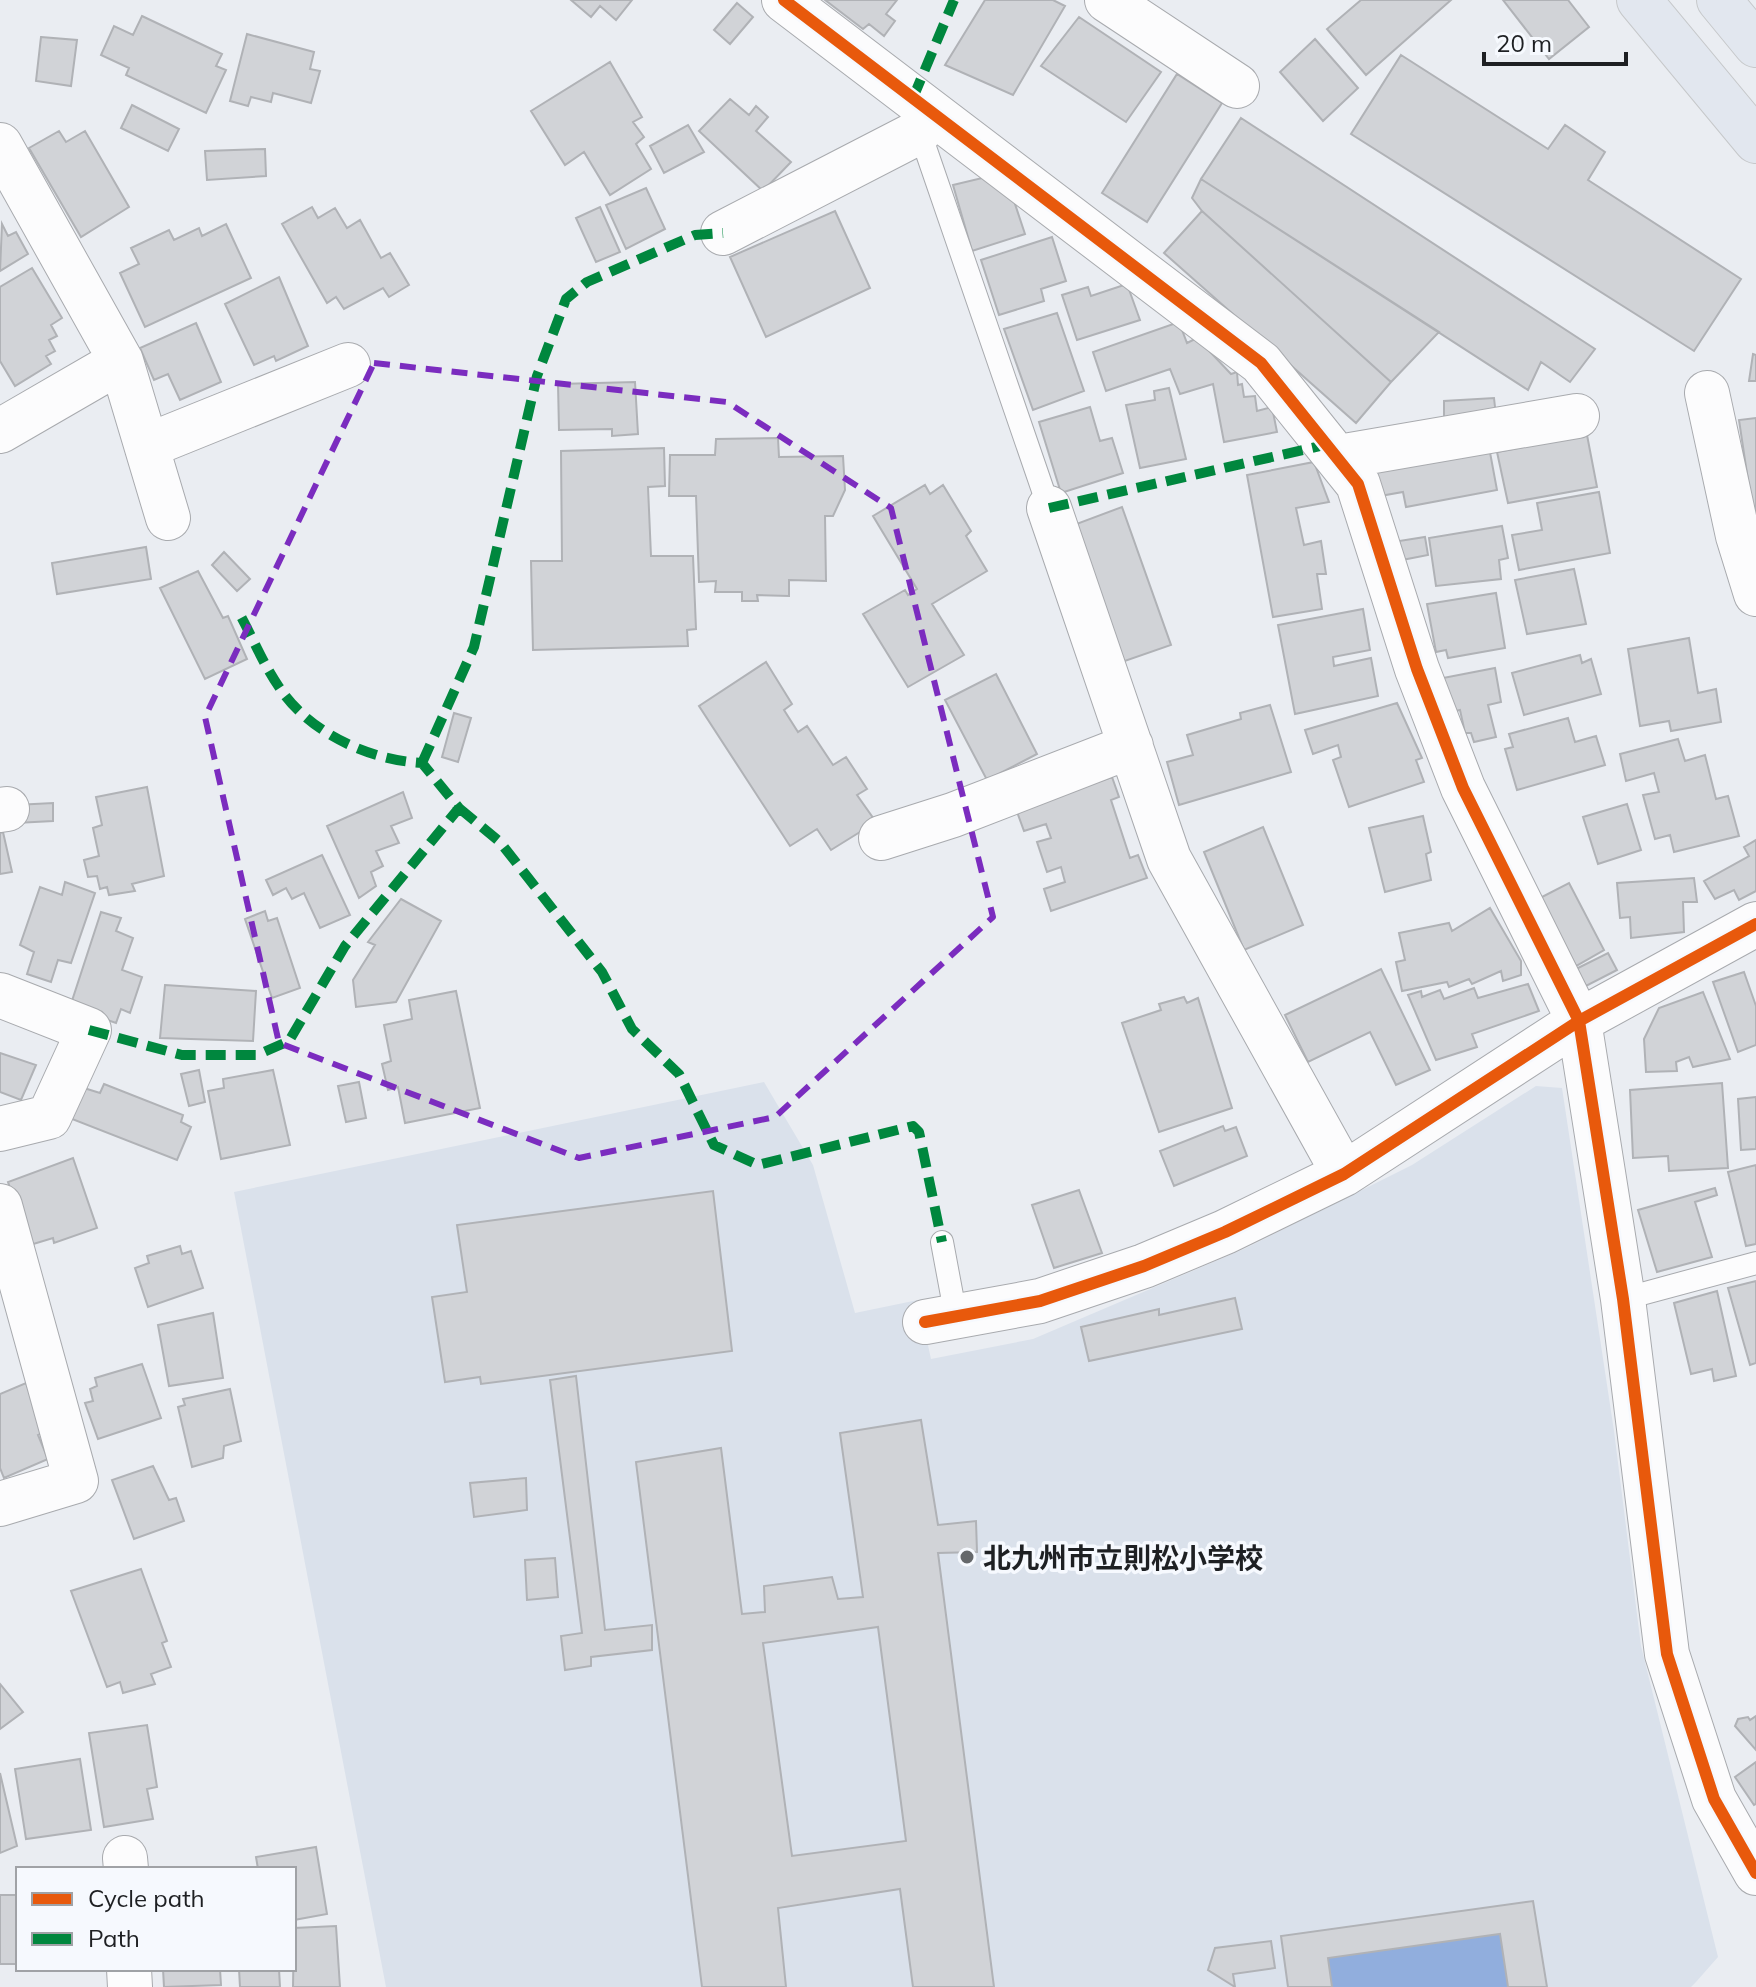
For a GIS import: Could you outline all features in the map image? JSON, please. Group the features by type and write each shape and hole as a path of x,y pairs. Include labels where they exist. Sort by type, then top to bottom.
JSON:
{"highway":[{"path":"1639,0 1756,141"},
{"path":"1719,0 1756,45"}],"street":[{"path":"784,0 916,115 1261,363 1358,484 1417,669 1463,788 1579,1021 1623,1299 1667,1654 1714,1799 1756,1873"},
{"path":"1107,0 1237,86"},
{"path":"723,233 916,115"},
{"path":"0,145 121,361 168,518"},
{"path":"0,431 121,361"},
{"path":"147,446 348,365"},
{"path":"1707,393 1738,536 1756,594"},
{"path":"1339,457 1577,416"},
{"path":"1049,508 1169,859 1344,1174"},
{"path":"881,838 953,815 1131,746"},
{"path":"940,1319 1040,1301 1144,1266 1344,1174 1579,1021 1756,924"},
{"path":"0,995 89,1030 49,1117 0,1129"},
{"path":"0,1206 76,1481 0,1504"}],"lane":[{"path":"916,115 1049,508"},
{"path":"940,1319 942,1242"},
{"path":"1623,1299 1756,1263"}],"highlighted area":[{"path":"374,363 727,402 891,508 993,917 775,1117 579,1158 279,1043 205,717"}],"shaded area":[{"name":"北九州市立則松小学校","path":"764,1082 813,1165 855,1313 918,1300 931,1359 1033,1339 1244,1249 1412,1165 1536,1086 1562,1088 1614,1431 1641,1646 1718,1957 1696,1982 1691,1987 386,1987 234,1192"}],"water":[{"path":"1500,1934 1508,1987 1332,1987 1328,1958"}],"building":[{"path":"571,0 632,0 616,20 600,6 591,17"},
{"path":"825,0 897,0 886,14 895,21 884,36 869,24 863,29"},
{"path":"985,0 1053,0 1065,6 1013,95 945,65"},
{"path":"1361,0 1451,0 1366,75 1327,29"},
{"path":"1503,0 1568,0 1589,27 1549,59"},
{"path":"737,3 753,17 730,44 714,30"},
{"path":"142,16 222,54 216,66 226,70 206,113 126,75 129,68 101,55 114,26 133,35"},
{"path":"1079,17 1161,72 1126,122 1041,66"},
{"path":"247,34 314,52 310,69 320,71 311,103 273,93 271,102 251,97 248,106 230,101"},
{"path":"41,37 77,40 71,86 36,81"},
{"path":"1315,39 1358,88 1323,121 1280,72"},
{"path":"1401,55 1548,149 1565,125 1605,152 1588,180 1741,279 1694,351 1351,134"},
{"path":"610,62 642,117 633,122 644,137 636,144 651,169 610,195 584,152 565,165 531,111"},
{"path":"1177,74 1222,103 1147,222 1102,193"},
{"path":"730,99 749,115 756,106 768,117 756,131 791,162 763,191 699,131"},
{"path":"132,105 179,129 168,151 121,128"},
{"path":"1241,118 1595,349 1570,382 1541,362 1528,390 1201,179"},
{"path":"688,125 704,152 664,173 650,146"},
{"path":"59,131 66,142 85,131 129,207 81,237 29,148"},
{"path":"265,149 266,176 207,180 205,151"},
{"path":"982,178 1014,201 1025,234 972,251 953,185"},
{"path":"1201,179 1439,332 1391,382 1202,211 1192,198"},
{"path":"646,188 665,229 626,249 606,205"},
{"path":"312,207 318,218 335,208 347,228 360,220 381,258 390,253 409,285 389,297 383,288 344,309 336,297 327,303 282,224"},
{"path":"600,207 620,252 596,262 576,218"},
{"path":"835,211 870,288 766,337 730,257"},
{"path":"1202,211 1391,382 1356,423 1164,253"},
{"path":"2,224 8,236 16,232 28,254 0,271"},
{"path":"226,224 251,278 145,327 120,273 139,264 131,248 169,230 174,240 199,228 202,236"},
{"path":"1052,237 1066,281 1041,289 1044,301 999,315 981,260"},
{"path":"32,268 62,318 51,325 57,336 49,340 55,351 46,356 51,364 15,386 0,361 0,287"},
{"path":"279,277 308,346 276,361 274,356 254,365 225,304"},
{"path":"1127,284 1140,320 1077,340 1062,295 1088,287 1091,296"},
{"path":"1057,313 1084,391 1033,410 1004,329"},
{"path":"1179,322 1187,343 1197,338 1231,374 1237,372 1238,385 1242,384 1244,397 1255,396 1257,411 1272,407 1277,432 1224,442 1213,384 1180,394 1170,369 1106,391 1093,352"},
{"path":"196,323 221,382 180,400 168,374 154,380 140,348"},
{"path":"1753,354 1756,355 1756,381 1749,381"},
{"path":"635,382 638,434 612,436 612,429 559,430 558,384"},
{"path":"1169,388 1186,459 1140,468 1126,405 1155,400 1154,391"},
{"path":"1494,398 1496,416 1444,419 1444,401"},
{"path":"1090,407 1100,441 1112,438 1123,473 1061,493 1039,422"},
{"path":"1756,418 1756,534 1739,420"},
{"path":"1587,435 1597,487 1508,503 1497,452"},
{"path":"778,438 779,457 843,456 845,490 833,516 825,516 826,581 789,580 789,596 757,595 758,601 742,601 742,592 715,592 716,581 699,582 696,496 669,496 670,455 715,455 716,439"},
{"path":"1489,447 1497,490 1406,507 1403,492 1380,496 1376,471"},
{"path":"664,448 665,486 648,487 651,556 693,556 696,629 687,630 688,646 533,650 531,561 562,561 561,451"},
{"path":"1314,462 1329,502 1296,508 1304,545 1321,541 1326,574 1317,574 1322,609 1273,617 1247,475"},
{"path":"925,485 930,494 943,485 971,531 966,536 987,571 932,604 964,655 908,687 863,614 905,590 908,595 917,589 873,516"},
{"path":"1599,492 1610,553 1519,570 1512,535 1542,530 1537,503"},
{"path":"1122,507 1171,645 1119,663 1071,526"},
{"path":"1502,526 1508,558 1499,560 1501,579 1436,586 1429,538"},
{"path":"1425,537 1428,555 1402,560 1399,541"},
{"path":"146,547 151,579 57,594 52,563"},
{"path":"224,552 250,579 237,591 212,565"},
{"path":"1574,569 1586,624 1527,634 1515,580"},
{"path":"198,571 223,618 228,616 247,659 205,679 160,588"},
{"path":"1496,593 1505,648 1448,658 1446,650 1436,652 1427,604"},
{"path":"1363,609 1370,650 1333,657 1334,666 1371,658 1378,696 1295,714 1278,625"},
{"path":"1689,638 1698,693 1716,689 1721,722 1671,731 1669,721 1640,726 1628,649"},
{"path":"1580,655 1582,663 1591,659 1601,694 1524,715 1512,673"},
{"path":"766,662 792,704 784,710 798,732 807,726 833,765 846,757 867,789 857,795 876,822 831,850 817,829 790,846 699,706"},
{"path":"1495,668 1501,702 1488,705 1496,737 1474,742 1471,733 1465,733 1460,710 1451,712 1443,678"},
{"path":"996,674 1037,754 987,780 945,700"},
{"path":"1397,703 1422,758 1416,760 1424,782 1349,807 1333,760 1341,757 1338,745 1313,754 1305,730"},
{"path":"1270,705 1291,772 1179,805 1167,762 1193,755 1187,735 1241,719 1240,713"},
{"path":"454,713 471,718 458,762 442,757"},
{"path":"1568,718 1575,742 1596,736 1605,765 1517,790 1505,749 1513,747 1509,734"},
{"path":"1678,739 1685,761 1705,755 1716,799 1728,796 1739,836 1674,852 1670,835 1655,839 1643,795 1659,792 1654,773 1626,781 1620,754"},
{"path":"1112,777 1119,797 1111,800 1130,858 1138,855 1147,878 1051,911 1044,889 1065,882 1061,867 1047,872 1037,842 1051,838 1046,824 1024,831 1016,809"},
{"path":"147,787 164,876 132,884 135,891 109,895 107,887 100,889 97,876 88,877 84,860 99,856 93,828 102,825 96,797"},
{"path":"403,792 412,818 391,826 399,843 376,851 383,866 371,872 376,886 359,898 327,826"},
{"path":"53,803 53,821 16,823 15,805"},
{"path":"1627,804 1641,850 1598,864 1583,817"},
{"path":"1423,816 1431,852 1426,854 1431,880 1385,892 1369,828"},
{"path":"1263,827 1303,925 1244,950 1204,852"},
{"path":"3,832 12,872 0,874 0,833"},
{"path":"1756,840 1756,891 1739,900 1734,890 1715,899 1704,881 1749,856 1744,847"},
{"path":"322,855 350,915 320,928 304,893 292,899 286,888 273,895 266,880"},
{"path":"1694,878 1697,902 1683,902 1684,932 1631,938 1630,917 1620,918 1617,883"},
{"path":"65,882 95,893 71,963 58,960 51,982 27,974 34,952 20,945 40,887 62,895"},
{"path":"1569,883 1604,950 1576,966 1540,898"},
{"path":"401,899 441,921 396,1002 356,1007 353,980 375,945 368,942"},
{"path":"1490,908 1521,961 1521,975 1503,981 1501,971 1472,984 1469,979 1449,987 1447,982 1402,991 1396,962 1405,960 1399,933 1449,923 1452,931"},
{"path":"265,911 268,921 277,918 300,988 272,998 245,919"},
{"path":"101,912 121,918 116,931 133,938 122,970 142,977 130,1013 121,1009 116,1023 70,1007"},
{"path":"1608,953 1617,970 1586,986 1576,969"},
{"path":"1381,969 1430,1070 1396,1085 1370,1032 1308,1062 1285,1015"},
{"path":"1744,972 1756,1006 1756,1045 1738,1052 1713,982"},
{"path":"1528,984 1539,1011 1472,1034 1477,1047 1436,1060 1408,995 1421,991 1422,997 1440,990 1444,999 1474,988 1478,998"},
{"path":"165,985 256,991 253,1041 160,1038"},
{"path":"456,991 480,1108 405,1123 398,1087 388,1090 382,1064 391,1061 384,1025 412,1019 409,1000"},
{"path":"1703,992 1730,1059 1693,1067 1689,1057 1676,1062 1677,1071 1646,1072 1644,1039 1659,1008"},
{"path":"1184,997 1187,1003 1198,998 1232,1108 1159,1132 1122,1023 1161,1010 1159,1004"},
{"path":"0,1053 36,1065 21,1100 0,1092"},
{"path":"199,1070 205,1102 189,1106 181,1074"},
{"path":"273,1070 290,1145 221,1159 208,1091 224,1088 223,1079"},
{"path":"359,1082 366,1118 346,1122 338,1086"},
{"path":"1722,1083 1728,1168 1669,1171 1668,1156 1633,1158 1630,1090"},
{"path":"104,1084 183,1115 181,1122 191,1127 177,1160 72,1119 84,1088 100,1093"},
{"path":"1756,1097 1756,1149 1741,1150 1738,1099"},
{"path":"1223,1126 1225,1131 1236,1127 1247,1156 1174,1186 1160,1151"},
{"path":"73,1158 97,1228 54,1243 53,1238 30,1245 8,1182"},
{"path":"1756,1165 1756,1244 1746,1246 1728,1172"},
{"path":"1715,1188 1717,1195 1695,1202 1712,1257 1657,1272 1638,1210"},
{"path":"1079,1190 1102,1253 1054,1268 1032,1205"},
{"path":"713,1191 732,1351 481,1384 480,1377 445,1382 432,1297 467,1292 457,1225"},
{"path":"180,1246 182,1254 191,1251 203,1288 148,1307 135,1268 149,1263 147,1256"},
{"path":"1756,1281 1756,1363 1750,1365 1728,1288"},
{"path":"1717,1291 1736,1376 1714,1381 1712,1369 1691,1374 1674,1303"},
{"path":"1235,1298 1242,1329 1089,1361 1081,1327 1159,1309 1159,1315"},
{"path":"213,1313 223,1378 169,1386 158,1325"},
{"path":"142,1364 161,1418 98,1439 85,1403 93,1401 90,1389 97,1386 95,1378"},
{"path":"576,1376 605,1630 652,1625 652,1650 591,1657 591,1666 565,1670 561,1636 582,1633 550,1380"},
{"path":"26,1383 45,1432 38,1435 48,1459 4,1478 0,1468 0,1394"},
{"path":"230,1389 241,1441 224,1446 223,1458 192,1467 178,1407 185,1405 183,1399"},
{"path":"921,1420 938,1525 976,1521 977,1552 938,1553 994,1987 913,1987 900,1889 778,1908 786,1987 702,1987 636,1462 721,1448 742,1614 765,1612 764,1586 832,1577 838,1599 863,1597 840,1433","holes":["878,1627 906,1841 792,1856 763,1643"]},
{"path":"153,1466 169,1500 176,1498 184,1521 134,1539 112,1480"},
{"path":"526,1478 527,1510 474,1517 470,1483"},
{"path":"555,1558 558,1597 527,1600 525,1560"},
{"path":"141,1569 167,1641 162,1643 171,1667 151,1674 155,1684 123,1693 120,1682 107,1687 71,1591"},
{"path":"0,1684 23,1712 0,1729"},
{"path":"1756,1716 1756,1750 1735,1726 1738,1719 1748,1717 1750,1720"},
{"path":"147,1725 157,1787 147,1789 153,1819 104,1827 89,1733"},
{"path":"80,1759 91,1830 26,1839 15,1769"},
{"path":"1756,1762 1756,1804 1754,1805 1735,1777"},
{"path":"0,1773 17,1846 0,1853"},
{"path":"316,1847 327,1914 296,1920 296,1867 258,1867 256,1857"},
{"path":"0,1895 16,1895 16,1964 0,1964"},
{"path":"1533,1901 1547,1987 1508,1987 1500,1934 1328,1958 1332,1987 1288,1987 1281,1936"},
{"path":"336,1926 340,1987 293,1987 296,1928"},
{"path":"1271,1941 1275,1968 1233,1974 1235,1987 1208,1970 1215,1948"},
{"path":"163,1971 220,1971 221,1985 164,1987"},
{"path":"239,1971 279,1971 280,1987 240,1987"}],"marked path":[{"path":"913,98 954,0"},
{"path":"422,763 474,647 537,376 566,299 587,282 695,235 723,233"},
{"path":"1049,508 1329,444"},
{"path":"89,1030 182,1055 257,1055 289,1041 345,946 459,808 422,763 361,750 307,718 273,678 238,611"},
{"path":"459,808 500,842 602,972 632,1029 679,1074 714,1145 758,1165 913,1126 919,1132 942,1242"}],"cycle path":[{"path":"784,0 1261,363 1358,484 1417,669 1463,788 1579,1021 1623,1299 1667,1654 1714,1799 1756,1873"},
{"path":"925,1322 1040,1301 1144,1266 1225,1232 1344,1174 1579,1021 1756,924"}],"place":[{"name":"北九州市立則松小学校","path":"967,1557"}]}
